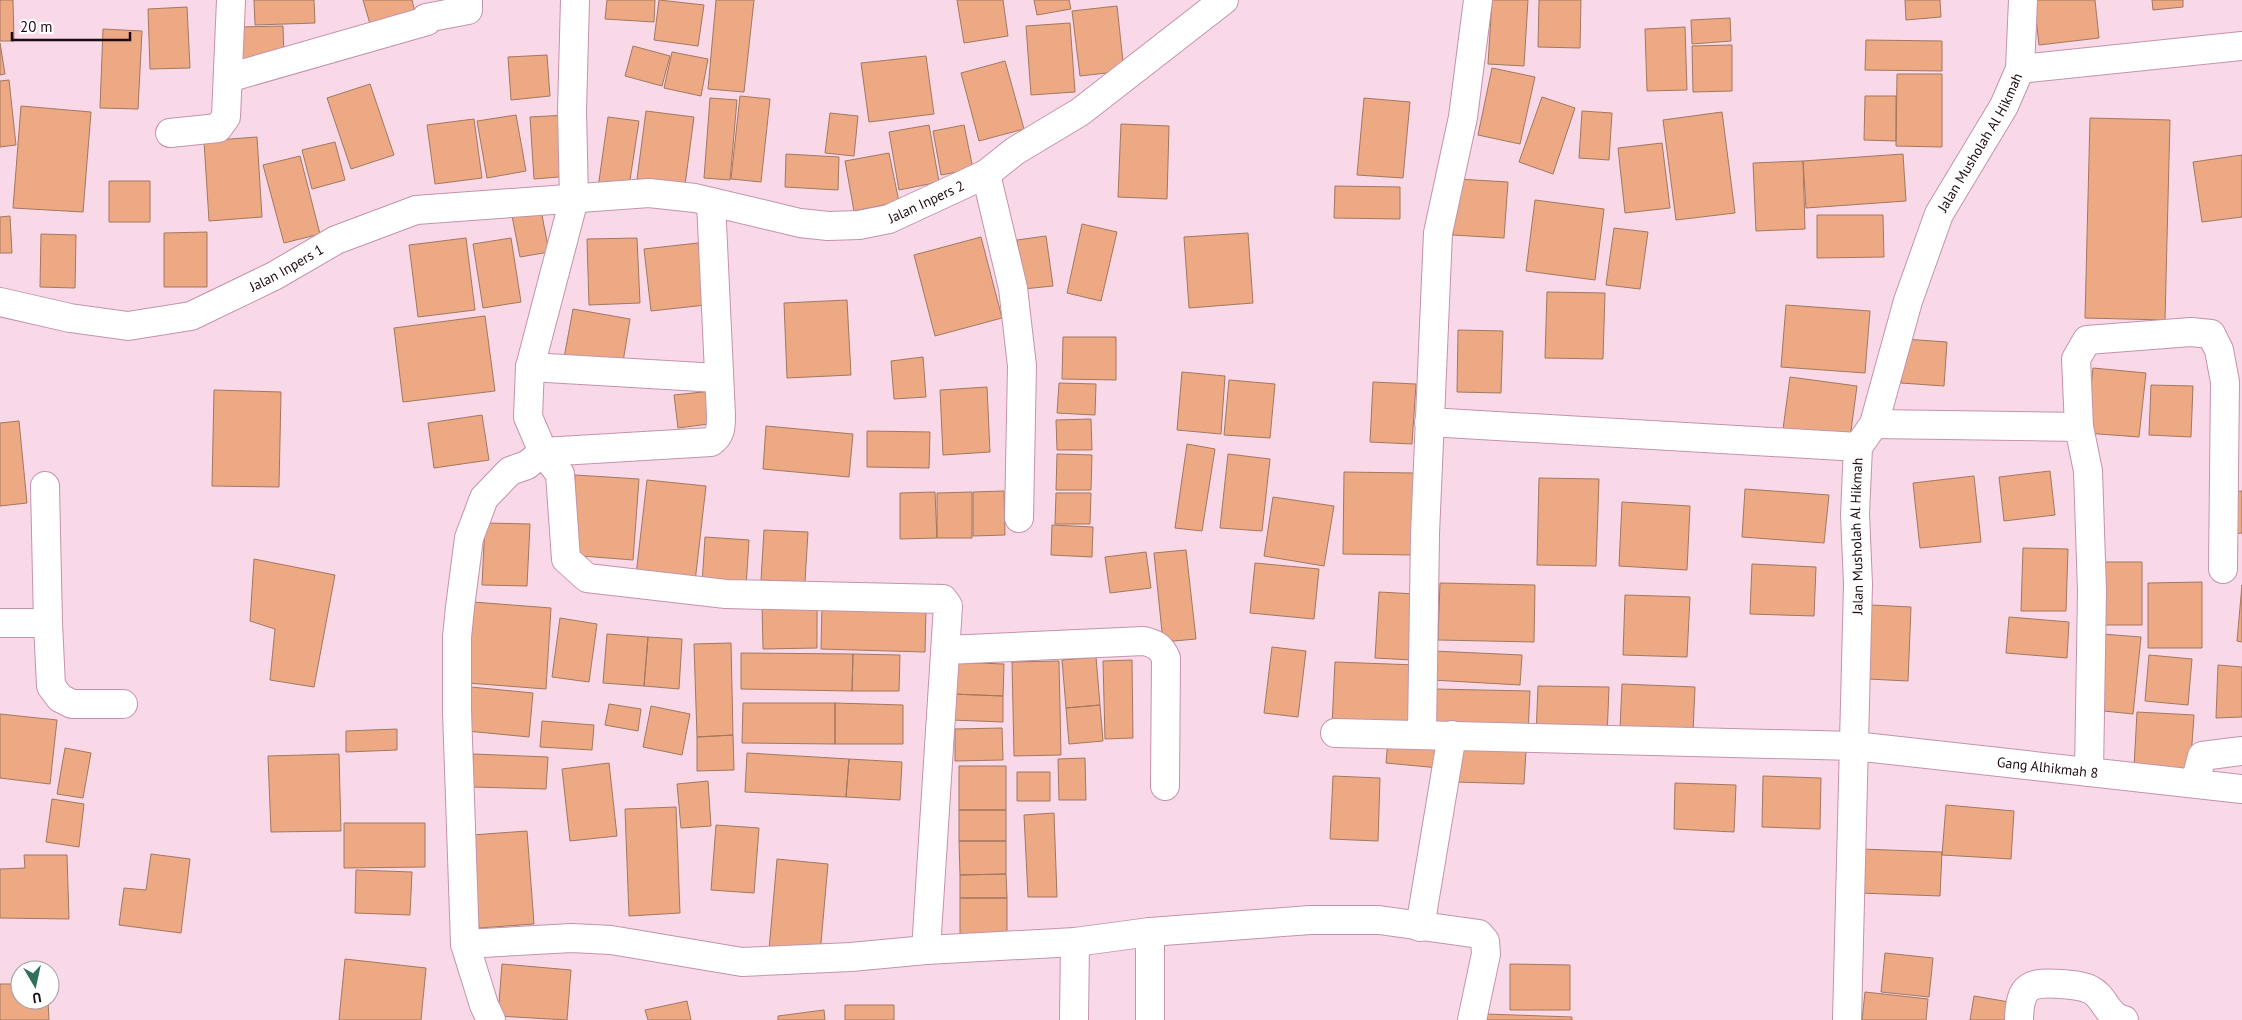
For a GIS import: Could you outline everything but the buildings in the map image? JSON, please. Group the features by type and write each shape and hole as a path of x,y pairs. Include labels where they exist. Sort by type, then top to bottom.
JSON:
{"street":[{"path":"170,133 218,128 226,117 231,0"},
{"path":"228,78 427,21 425,9 468,10 468,0"},
{"path":"575,0 572,111 574,199 530,368 528,417 543,452 560,474 566,559 587,578 726,594 943,599 948,606 946,650 926,950"},
{"name":"Jalan Inpers 2","path":"574,199 649,193 711,202 800,223 828,226 859,225 889,219 986,174 1015,152 1080,112 1224,0"},
{"path":"1422,733 1429,422 1438,233 1463,117 1478,0"},
{"name":"Jalan Musholah Al Hikmah","path":"1847,1020 1858,584 1855,514 1858,447 1874,424 1908,300 1939,214 2004,106 2020,70 2023,0"},
{"path":"2020,70 2242,46"},
{"path":"986,174 1013,288 1022,366 1019,518"},
{"name":"Jalan Inpers 1","path":"0,302 70,318 128,326 191,316 274,276 336,240 416,210 574,199"},
{"path":"491,1020 484,1005 465,944 457,711 458,636 469,538 484,498 510,471 527,465 543,452 711,442 717,438 721,430 711,202"},
{"path":"2089,772 2092,582 2088,471 2079,427 2076,359 2088,340 2190,332 2211,334 2219,350 2225,382 2223,569"},
{"path":"530,368 718,378"},
{"path":"1429,422 1858,447"},
{"path":"1874,424 2079,427"},
{"path":"45,486 51,686 60,698 72,704 123,704"},
{"path":"0,623 48,624"},
{"path":"946,650 1144,641 1162,648 1166,658 1165,786"},
{"name":"Gang Alhikmah 8","path":"1335,733 1422,733 1854,746 2242,789"},
{"path":"1420,927 1452,735"},
{"path":"2195,783 2202,756 2242,751"},
{"path":"465,944 572,938 610,940 742,962 851,957 926,950 1075,942 1150,932 1310,920 1379,920 1480,934 1485,941 1483,970 1472,1020"},
{"path":"1150,932 1150,1020"},
{"path":"1074,1020 1075,942"},
{"path":"2019,1020 2020,1008 2026,989 2037,982 2080,985 2094,991 2117,1019 2124,1020"}]}
